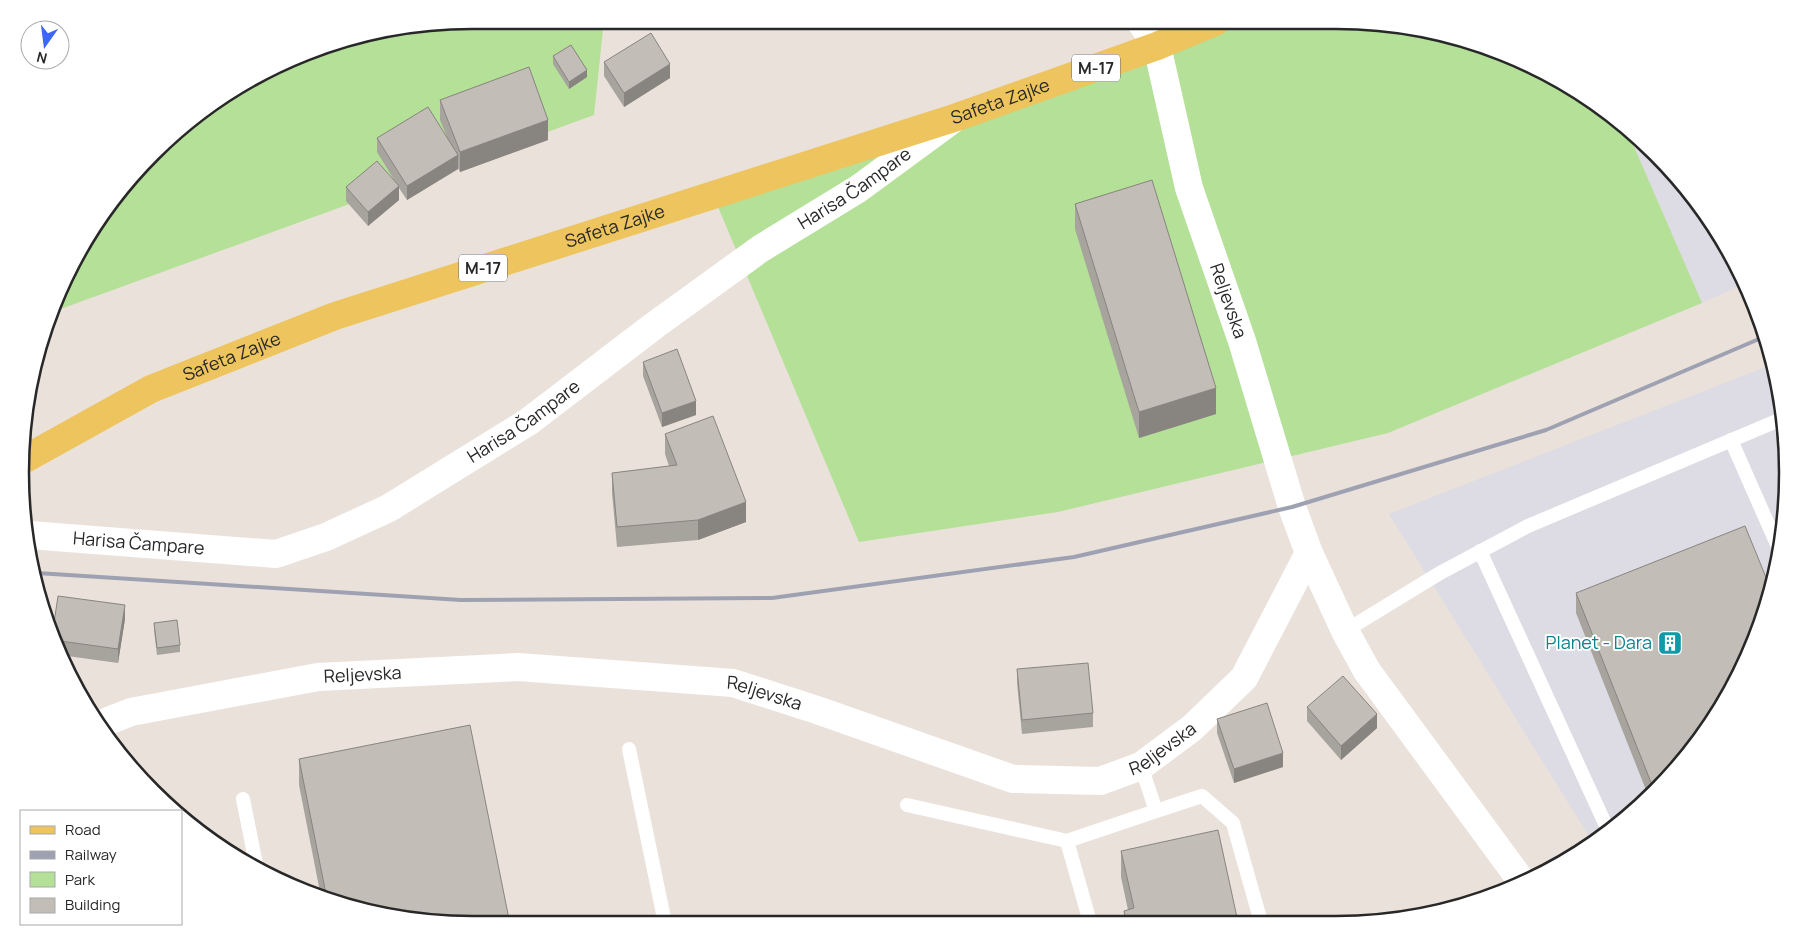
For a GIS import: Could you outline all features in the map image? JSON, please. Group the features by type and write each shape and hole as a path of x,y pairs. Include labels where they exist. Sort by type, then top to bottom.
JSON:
{"main road":[{"name":"Safeta Zajke","path":"30,456 151,389 335,316 957,117 1157,46 1198,29"}],"street":[{"path":"1145,29 1157,46"},
{"name":"Reljevska","path":"1157,46 1189,188 1242,341 1292,507 1309,553 1345,631 1367,671 1518,876"},
{"name":"Harisa Čampare","path":"34,536 276,554 326,536 389,508 528,422 655,325 760,249 858,190 957,117"},
{"name":"Reljevska","path":"106,722 132,712 318,677 518,667 733,683 817,710 1014,779 1100,781 1141,766 1192,728 1244,678 1309,553"}],"lane":[{"path":"1345,631 1440,572 1528,526 1776,422"},
{"path":"1732,440 1774,537"},
{"path":"1480,551 1606,825"},
{"path":"629,749 664,916"},
{"path":"1141,766 1156,811"},
{"path":"907,805 1067,841 1202,796 1233,823 1259,916"},
{"path":"244,799 255,859"},
{"path":"1067,841 1088,916"}],"shaded area":[{"path":"1633,143 1688,202 1720,251 1738,287 1702,303"},
{"path":"1766,367 1771,386 1778,443 1778,502 1771,559 1756,615 1720,694 1688,743 1628,806 1589,836 1389,514"}],"green space":[{"path":"603,29 594,115 61,309 88,251 104,226 120,202 159,159 202,120 251,88 330,52 386,37 443,30"},
{"path":"1191,29 1336,29 1393,33 1422,37 1478,52 1532,75 1557,88 1606,120 1628,139 1633,143 1702,303 1388,433 1058,512 859,542 713,195"}],"building":[{"path":"651,33 670,64 624,93 604,62"},
{"path":"571,45 587,70 569,82 553,56"},
{"path":"529,67 548,120 460,152 440,100"},
{"path":"428,107 458,155 407,186 377,138"},
{"path":"377,161 399,186 368,212 346,187"},
{"path":"1152,180 1216,388 1139,412 1075,204"},
{"path":"677,349 696,401 662,413 643,362"},
{"path":"713,416 746,502 698,520 617,527 612,473 677,465 665,434"},
{"name":"Planet - Dara","path":"1745,526 1766,578 1756,615 1720,694 1688,743 1651,783 1576,593"},
{"path":"58,596 125,605 118,649 63,641 54,621"},
{"path":"177,620 180,645 157,648 154,623"},
{"path":"1088,663 1093,713 1022,720 1017,669"},
{"path":"1343,676 1377,714 1341,746 1307,707"},
{"path":"1267,703 1283,753 1234,769 1217,719"},
{"path":"470,725 508,916 443,915 415,912 386,908 325,891 299,759"},
{"path":"1218,830 1237,916 1125,916 1124,911 1134,908 1121,851"}],"railway":[{"path":"41,573 461,600 772,598 1074,557 1292,507 1546,430 1759,339"}],"place":[{"name":"Planet - Dara","path":"1670,643"}]}
